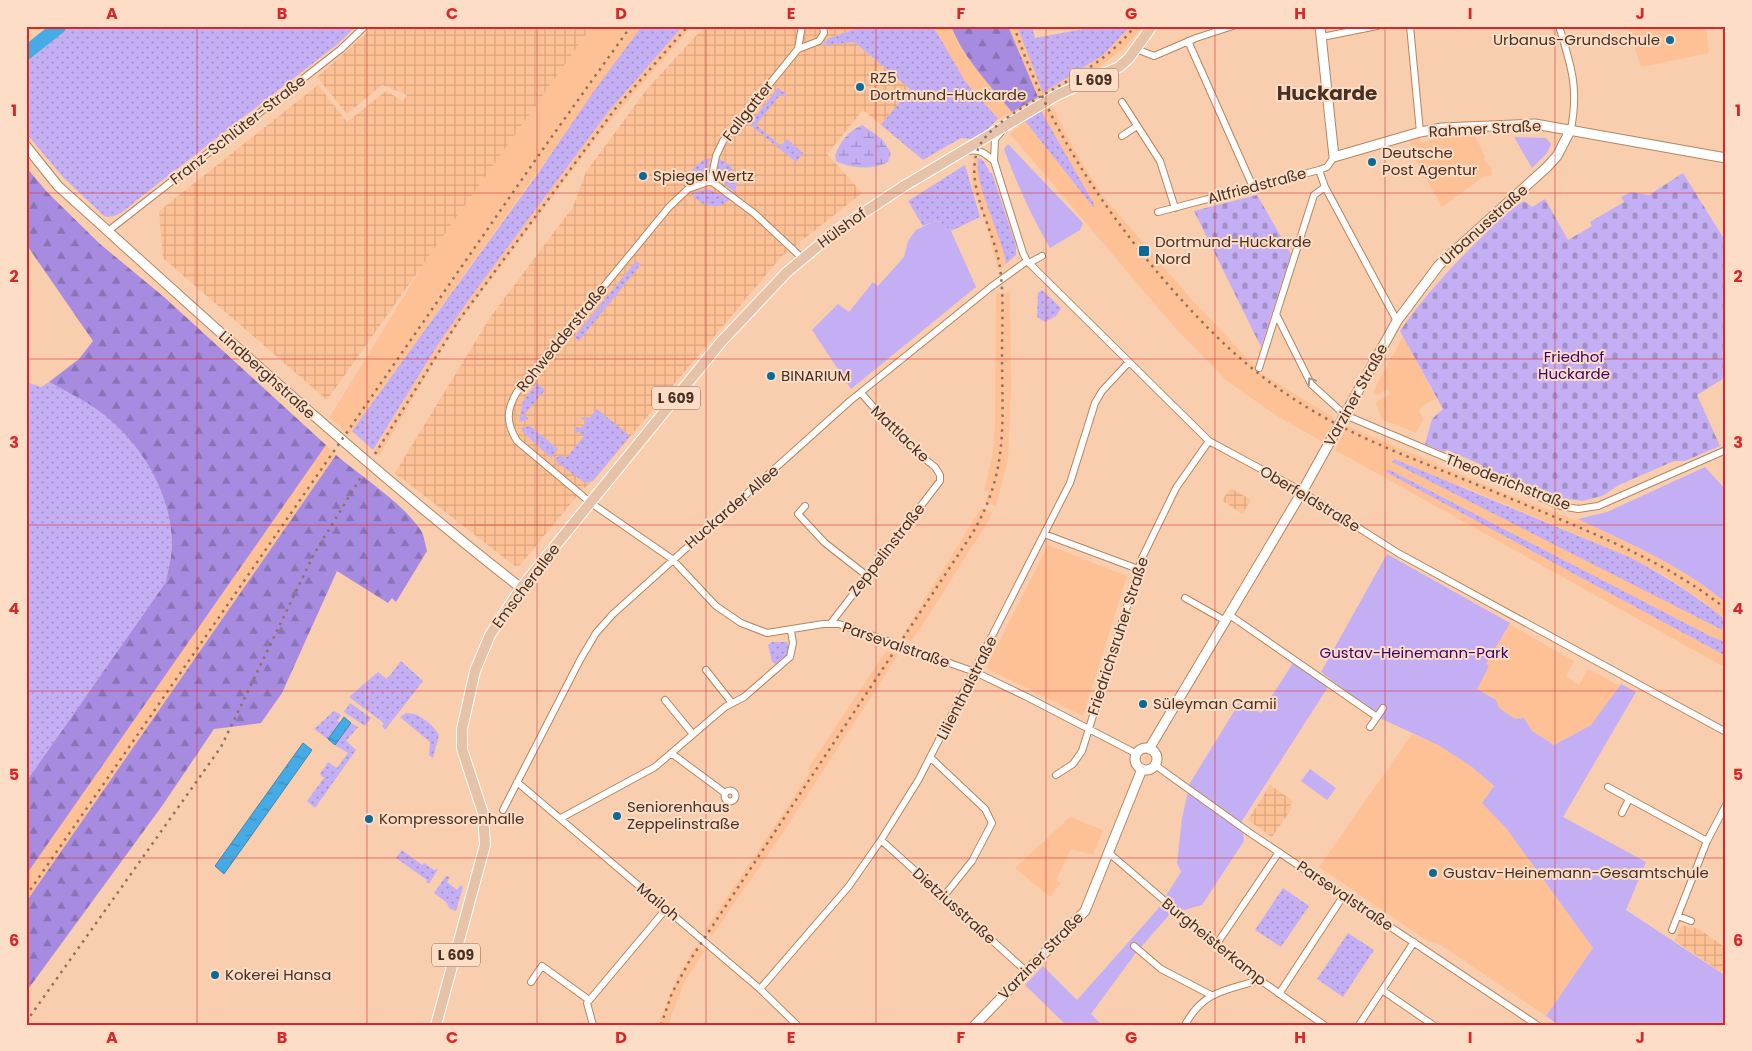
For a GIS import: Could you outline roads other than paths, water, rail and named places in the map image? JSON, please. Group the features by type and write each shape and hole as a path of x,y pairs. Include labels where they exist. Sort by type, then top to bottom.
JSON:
{"main road":[{"name":"Hülshof","path":"591,503 721,342 780,278 802,258 872,207 962,152 1057,95 1113,70 1124,63 1152,26"},
{"path":"1320,26 1334,157"},
{"name":"Rahmer Straße","path":"1334,157 1420,132 1442,128 1535,124 1726,158"},
{"name":"Urbanusstraße","path":"1397,321 1439,264 1547,167 1556,156 1571,129"},
{"name":"Lindberghstraße","path":"26,146 58,186 315,418 420,508 521,588"},
{"name":"Varziner Straße","path":"1149,749 1302,492 1397,321"},
{"name":"Emscherallee","path":"436,1025 485,845 483,812 462,749 462,729 475,671 487,642 521,588 591,503"},
{"path":"1142,749 1149,749 1156,756 1155,765 1148,770 1142,769 1136,761 1137,754 1142,749"},
{"name":"Varziner Straße","path":"975,1025 1085,911 1142,769"}],"street":[{"name":"Franz-Schlüter-Straße","path":"108,232 341,49 365,26"},
{"name":"Fallgatter","path":"798,49 802,26"},
{"name":"Fallgatter","path":"711,181 716,156 723,141 798,49 821,39 824,34 823,26"},
{"path":"1136,49 1154,56 1233,26"},
{"path":"1322,37 1377,26"},
{"path":"1410,26 1420,132"},
{"path":"1559,26 1575,84 1576,96 1571,129"},
{"path":"1188,42 1253,187"},
{"path":"1122,102 1161,163 1175,208"},
{"path":"1122,136 1137,126"},
{"name":"Oberfeldstraße","path":"1004,127 995,139 994,161 1028,262 1209,441 1302,492 1398,552 1726,732"},
{"path":"962,152 978,149 985,152 994,161"},
{"name":"Altfriedstraße","path":"1158,212 1319,170 1327,167 1334,157"},
{"path":"1319,170 1325,186 1397,321"},
{"path":"711,181 755,214 802,258"},
{"name":"Rohwedderstraße","path":"591,503 517,441 508,422 511,403 521,387 669,207 688,189 711,181"},
{"path":"1260,368 1314,195 1325,186"},
{"name":"Huckarder Allee","path":"503,810 590,642 618,609 861,393 991,287 1028,262 1042,256"},
{"name":"Theoderichstraße","path":"1276,314 1311,384 1345,415 1522,490 1570,508 1598,506 1726,450"},
{"name":"Lilienthalstraße","path":"760,989 849,886 881,840 931,758 1070,483 1095,403 1102,391 1129,362"},
{"name":"Mattlacke","path":"861,393 897,435 935,467 940,475"},
{"name":"Friedrichsruher Straße","path":"1056,775 1078,758 1138,569 1176,488 1209,441"},
{"name":"Zeppelinstraße","path":"831,623 866,575 937,486 940,475"},
{"name":"Parsevalstraße","path":"591,503 672,559 716,606 740,623 767,633 791,631 831,623 839,624 975,672 1137,754"},
{"path":"805,506 798,514 811,529 866,575"},
{"path":"1044,534 1138,569"},
{"path":"1185,598 1226,617 1377,717"},
{"path":"561,818 629,779 639,777 671,753 674,748 692,733 732,703 744,697 790,657 793,642 791,631"},
{"path":"706,670 732,703"},
{"path":"665,700 692,733"},
{"path":"1370,727 1383,708"},
{"path":"671,753 725,793"},
{"path":"931,758 985,809 992,823 972,861 944,896"},
{"name":"Parsevalstraße","path":"1155,765 1279,852 1537,1025"},
{"name":"Mailoh","path":"517,782 760,989 797,1025"},
{"path":"1608,788 1707,841"},
{"path":"1622,813 1629,799"},
{"path":"1672,930 1707,841 1726,805"},
{"name":"Dietziusstraße","path":"881,840 1027,972"},
{"path":"1216,945 1279,852"},
{"name":"Burgheisterkamp","path":"1109,853 1216,945 1260,980 1324,1025"},
{"path":"1279,994 1344,895"},
{"path":"594,1025 586,1003 666,909"},
{"path":"1678,916 1691,921"},
{"path":"1359,1025 1414,942"},
{"path":"1134,946 1161,969 1211,995"},
{"path":"531,982 542,966 589,1000"},
{"path":"1184,1025 1192,1013 1211,995 1260,980"},
{"path":"1382,990 1433,1025"}],"water":[{"path":"344,717 351,723 335,745 328,739"},
{"path":"303,743 312,750 224,874 215,866"}],"waterway":[{"path":"26,53 60,26"}],"railway":[{"path":"26,896 543,149 631,26"},
{"path":"375,454 459,320 615,109 688,26"},
{"path":"1014,26 1027,61 1058,129 1096,192 1164,280 1208,328 1239,358 1273,385 1319,415 1349,431 1395,452 1562,520 1626,549 1667,570 1726,609"},
{"path":"661,1025 672,993 690,960 972,534 984,511 992,489 1001,447 1002,300 997,253 981,206 974,174 975,159 980,145 999,124 1012,114 1084,71 1105,56 1135,26"},
{"path":"26,1022 221,747 314,554 361,477"}],"place":[{"name":"Urbanus-Grundschule","path":"1670,40"},
{"name":"RZ5 Dortmund-Huckarde","path":"860,87"},
{"name":"Deutsche Post Agentur","path":"1372,162"},
{"name":"Spiegel Wertz","path":"643,176"},
{"name":"Dortmund-Huckarde Nord","path":"1144,251"},
{"name":"BINARIUM","path":"771,376"},
{"name":"Süleyman Camii","path":"1143,704"},
{"name":"Seniorenhaus Zeppelinstraße","path":"617,816"},
{"name":"Kompressorenhalle","path":"369,819"},
{"name":"Gustav-Heinemann-Gesamtschule","path":"1433,873"},
{"name":"Kokerei Hansa","path":"215,975"}],"district":[{"name":"Huckarde","path":"1327,93"}],"park label":[{"name":"Friedhof Huckarde","path":"1574,366"},
{"name":"Gustav-Heinemann-Park","path":"1414,653"}]}
